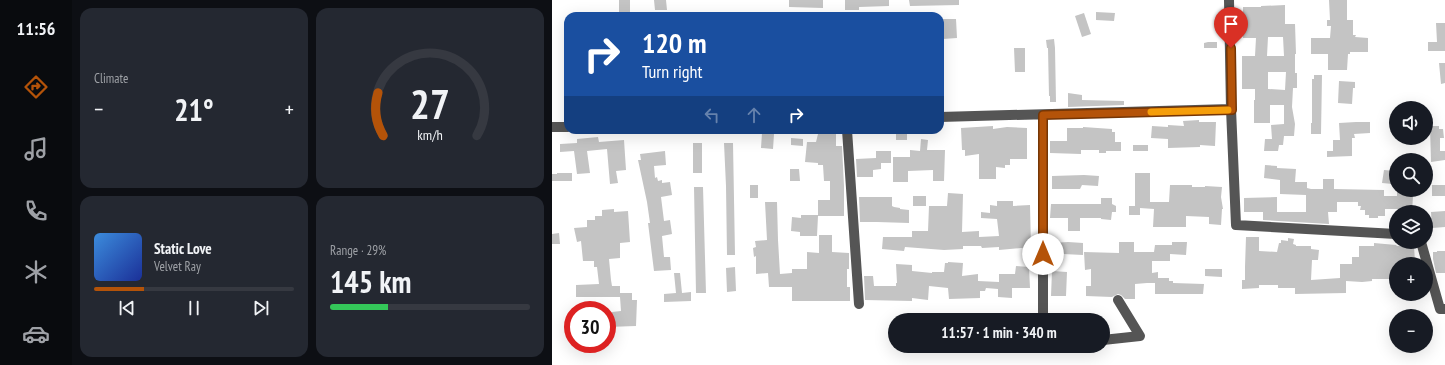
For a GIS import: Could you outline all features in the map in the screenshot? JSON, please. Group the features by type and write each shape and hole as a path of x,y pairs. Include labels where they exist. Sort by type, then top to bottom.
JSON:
{"street":[{"path":"1229,0 1236,225 1389,234"},
{"path":"944,117 1232,110"},
{"path":"1043,115 1043,313"},
{"path":"552,127 564,126"},
{"path":"847,134 859,304"},
{"path":"1423,249 1440,309 1445,309"},
{"path":"1110,339 1140,336 1118,300"}],"building":[{"path":"619,0 630,0 630,12 619,12"},
{"path":"654,0 666,0 667,10 655,10"},
{"path":"789,0 823,0 823,8 789,7"},
{"path":"845,0 889,0 889,6 859,7 859,10 845,10"},
{"path":"909,0 959,0 959,5 910,6"},
{"path":"1329,0 1347,0 1347,20 1353,20 1353,35 1356,35 1355,37 1368,38 1368,52 1350,52 1350,54 1348,54 1347,70 1328,70 1328,54 1311,54 1311,38 1330,38 1331,26 1327,26 1327,20 1330,20"},
{"path":"1285,5 1285,24 1295,24 1295,73 1297,73 1297,88 1293,88 1292,107 1295,124 1294,136 1284,136 1283,145 1279,145 1278,151 1264,151 1265,139 1272,139 1271,125 1284,124 1284,105 1270,105 1270,123 1254,123 1255,89 1242,89 1242,56 1255,56 1256,38 1243,38 1243,7","holes":["1268,37 1283,37 1284,56 1267,56","1268,72 1286,72 1285,90 1268,89"]},
{"path":"1096,12 1115,13 1114,21 1096,20"},
{"path":"1084,13 1091,34 1082,37 1075,16"},
{"path":"944,19 956,19 957,38 944,39"},
{"path":"1436,23 1445,23 1445,51 1428,51 1428,42 1437,42"},
{"path":"1054,39 1056,102 1050,102 1048,48 1046,40"},
{"path":"1217,42 1217,48 1204,48 1204,43"},
{"path":"1014,48 1025,48 1025,72 1015,72"},
{"path":"1439,63 1445,63 1445,83 1441,84"},
{"path":"1314,75 1322,75 1321,134 1311,134 1312,79 1314,79"},
{"path":"1339,81 1355,82 1352,104 1338,103"},
{"path":"1068,93 1082,95 1082,100 1124,101 1124,105 1068,107"},
{"path":"1199,120 1199,122 1216,122 1215,146 1200,145 1200,147 1168,148 1168,139 1151,138 1152,126 1184,126 1183,121"},
{"path":"1370,122 1370,133 1354,134 1355,138 1352,138 1352,156 1327,157 1327,151 1333,151 1333,140 1340,140 1339,123"},
{"path":"993,126 993,129 1007,127 1027,128 1027,159 1010,159 1010,165 1005,165 1005,168 996,167 996,179 979,179 979,154 965,156 965,150 962,150 961,128"},
{"path":"1433,126 1439,126 1439,129 1443,129 1444,138 1440,138 1440,151 1445,151 1445,160 1433,162 1433,153 1431,153 1431,145 1433,145"},
{"path":"1083,127 1112,129 1112,132 1115,132 1115,142 1121,142 1121,151 1106,151 1106,153 1099,153 1099,150 1081,150 1081,154 1050,153 1050,141 1067,141 1067,128"},
{"path":"762,134 774,134 773,149 761,148"},
{"path":"818,134 836,134 836,146 842,146 844,216 818,216 817,236 800,236 800,232 791,231 792,217 801,218 801,215 818,215 818,200 830,200 830,181 824,181 823,165 805,162 807,142 816,142"},
{"path":"896,134 907,134 907,140 896,140"},
{"path":"598,137 599,142 624,140 626,170 616,171 618,183 610,184 607,149 587,151 590,173 577,174 574,151 560,152 560,144 577,143 577,139"},
{"path":"791,138 803,139 803,146 791,145"},
{"path":"921,139 928,140 927,150 945,150 944,181 933,181 933,170 908,171 908,182 893,182 893,157 910,157 910,150 920,151"},
{"path":"693,143 702,143 702,173 693,173"},
{"path":"724,143 733,143 735,255 727,255"},
{"path":"1133,145 1148,145 1148,151 1133,151"},
{"path":"665,151 666,165 654,166 655,178 657,177 658,181 662,180 662,183 670,182 672,195 661,197 664,221 670,220 672,234 662,236 664,257 670,257 671,270 654,271 647,202 638,160 641,160 640,154"},
{"path":"876,151 891,151 891,163 881,163 881,169 873,170 873,177 857,177 856,159 876,158"},
{"path":"1265,165 1277,166 1277,168 1296,169 1295,182 1307,182 1307,188 1323,189 1323,179 1334,179 1334,189 1384,190 1384,196 1413,197 1412,205 1389,205 1389,209 1385,209 1385,216 1369,218 1369,215 1365,215 1365,210 1360,210 1361,206 1358,206 1358,202 1337,202 1337,212 1328,212 1329,224 1263,220 1263,212 1244,212 1244,198 1277,197 1277,212 1306,212 1306,195 1280,194 1280,180 1264,178"},
{"path":"790,169 799,169 800,181 790,181"},
{"path":"1384,170 1389,170 1389,184 1382,183"},
{"path":"572,173 572,181 552,181 552,174"},
{"path":"1135,173 1150,173 1150,202 1169,202 1170,185 1222,187 1221,197 1223,209 1221,225 1209,224 1209,217 1186,216 1186,227 1153,227 1154,209 1140,208 1140,215 1129,215 1129,206 1135,206"},
{"path":"1052,176 1099,176 1098,186 1082,185 1080,189 1052,189"},
{"path":"750,185 758,185 758,198 750,198"},
{"path":"1433,185 1445,185 1445,196 1433,196"},
{"path":"694,187 703,187 706,293 696,293"},
{"path":"948,193 963,194 962,232 979,231 979,237 999,236 997,219 981,218 981,212 990,213 990,205 997,206 997,201 1013,201 1013,206 1030,205 1031,247 999,250 999,247 982,248 981,246 963,246 963,249 944,250 905,247 904,251 882,249 883,237 912,237 912,231 928,231 929,206 947,206"},
{"path":"913,196 926,196 926,206 913,206"},
{"path":"859,197 892,197 892,206 909,210 909,223 860,222"},
{"path":"1101,198 1112,198 1112,204 1116,206 1116,212 1112,212 1111,220 1101,218 1080,218 1080,231 1068,231 1068,218 1050,218 1051,204 1101,204"},
{"path":"765,202 777,202 780,274 792,273 792,269 807,269 807,252 819,253 819,235 832,235 832,252 849,253 847,287 850,287 850,301 792,301 792,287 769,287 768,273 756,274 756,256 754,257 753,248 756,247 755,241 767,240"},
{"path":"614,209 614,212 628,211 630,242 620,243 620,258 609,259 612,286 620,286 620,293 632,293 632,300 637,300 636,326 616,327 616,312 621,311 620,297 576,297 576,285 599,284 597,267 594,267 594,261 583,261 581,241 577,242 574,228 587,227 587,220 595,220 595,216 602,216 602,210"},
{"path":"1445,211 1445,227 1433,228 1433,212"},
{"path":"559,233 560,244 552,244 552,234"},
{"path":"1246,237 1259,237 1259,251 1277,252 1281,240 1288,241 1288,238 1294,239 1293,244 1296,246 1311,246 1311,249 1319,250 1318,260 1312,260 1311,280 1340,278 1340,264 1352,264 1352,257 1359,257 1359,246 1374,246 1374,243 1389,244 1389,249 1414,249 1415,257 1389,257 1389,279 1372,279 1372,281 1362,282 1346,281 1346,293 1295,294 1295,288 1278,288 1278,285 1259,285 1259,288 1242,289 1242,280 1245,280"},
{"path":"1119,242 1134,242 1134,252 1154,252 1155,245 1172,245 1172,242 1187,242 1186,255 1170,254 1170,261 1152,261 1152,273 1158,272 1158,278 1169,278 1169,281 1173,281 1173,283 1204,284 1203,294 1155,294 1155,283 1147,283 1135,284 1135,299 1125,299 1118,294 1112,297 1086,296 1086,286 1091,286 1091,269 1085,270 1084,252 1119,253"},
{"path":"1051,243 1083,243 1083,255 1063,254 1063,259 1051,259"},
{"path":"1445,251 1445,273 1436,273 1433,252"},
{"path":"945,263 963,263 962,276 978,274 978,281 999,282 999,274 1015,274 1016,266 1029,267 1030,288 1012,288 1012,298 998,297 998,289 986,288 985,291 980,291 980,298 949,299 948,288 929,286 928,300 912,298 912,301 865,300 864,276 873,276 874,286 896,286 896,264 912,265 912,271 932,273 944,272"},
{"path":"735,267 736,291 727,292 726,268"},
{"path":"1205,269 1222,269 1222,277 1205,276"},
{"path":"1052,271 1067,272 1066,296 1051,296"},
{"path":"674,273 680,273 682,293 691,292 691,301 664,302 664,294 676,293"}],"slow traffic":[{"path":"1151,112 1228,110"}],"route":[{"path":"1043,254 1043,115 1232,110 1231,48"}]}
